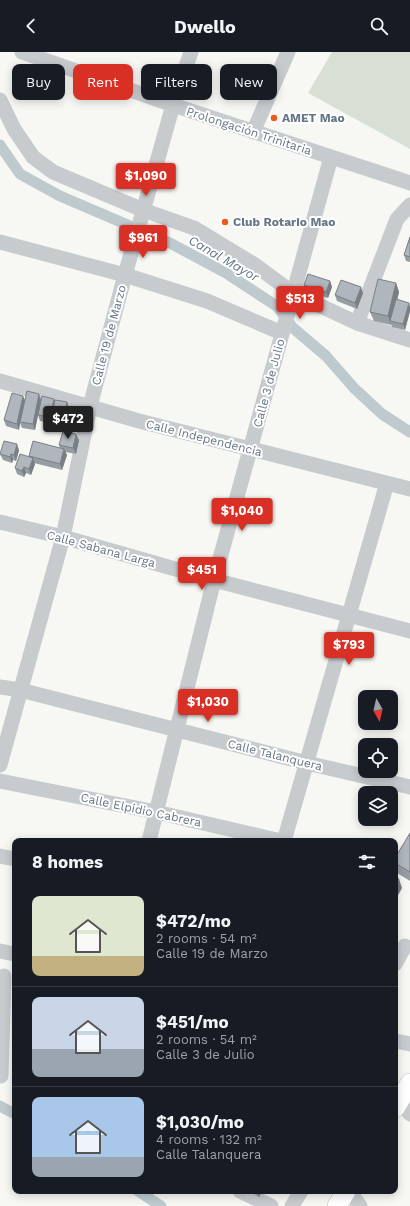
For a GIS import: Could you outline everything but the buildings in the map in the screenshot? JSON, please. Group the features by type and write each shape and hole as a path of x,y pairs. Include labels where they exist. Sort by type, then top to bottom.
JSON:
{"main road":[{"path":"402,1108 410,1083"},
{"path":"337,1206 344,1194"}],"street":[{"name":"Prolongación Trinitaria","path":"22,52 172,106 410,183"},
{"name":"Calle 19 de Marzo","path":"0,765 63,538 90,406 135,237 172,106 191,52"},
{"path":"253,132 288,52"},
{"path":"0,100 14,129 33,157 53,172 141,216 194,228 255,265 291,299 410,340"},
{"name":"Calle 3 de Julio","path":"150,838 214,580 331,157"},
{"path":"357,323 397,219 410,205"},
{"path":"0,242 125,275 207,301 283,331"},
{"name":"Calle Independencia","path":"0,381 139,421 410,489"},
{"path":"284,838 350,616 387,484"},
{"name":"Calle Sabana Larga","path":"0,522 410,631"},
{"name":"Calle Talanquera","path":"0,687 20,690 307,763 410,787"},
{"name":"Calle Elpidio Cabrera","path":"0,781 156,812 270,838"},
{"path":"0,856 12,858"},
{"path":"398,957 403,946"},
{"path":"0,951 12,953"},
{"path":"1,1076 1,1026 4,976"},
{"path":"398,1042 410,1044"},
{"path":"246,1194 271,1206"},
{"path":"292,1206 299,1194"},
{"path":"351,1194 360,1206"}],"shaded area":[{"path":"332,52 410,52 410,149 308,93"}],"waterway":[{"name":"Canal Mayor","path":"0,145 20,174 60,196 170,243 226,273 278,307 292,327 326,356 354,388 382,414 410,432"},
{"path":"0,1106 12,1112"},
{"path":"143,1194 161,1206"}],"place":[{"name":"AMET Mao","path":"274,118"},
{"name":"Club Rotario Mao","path":"225,222"}]}
